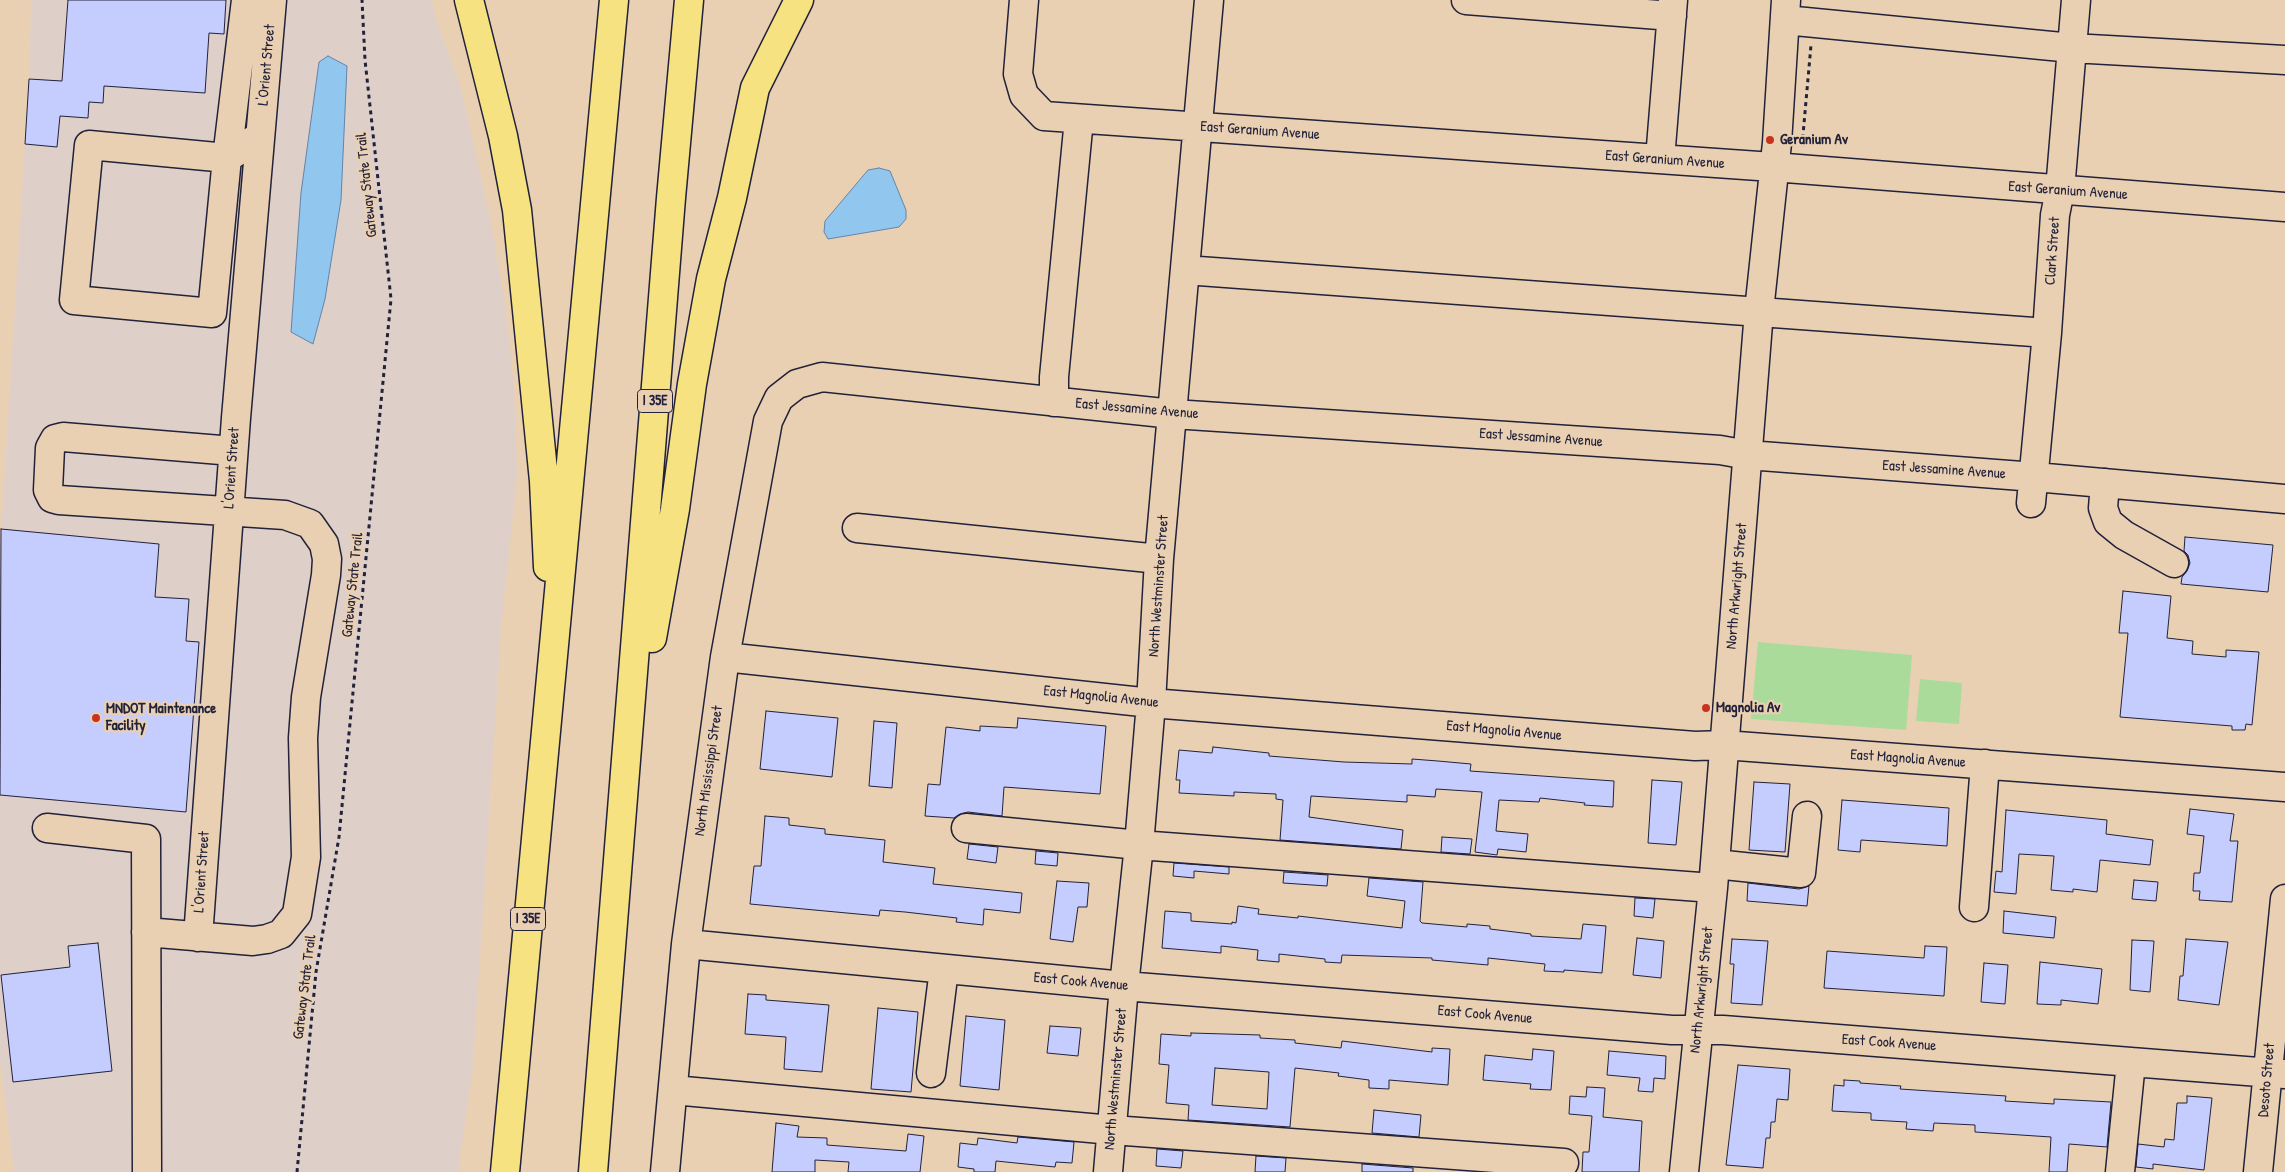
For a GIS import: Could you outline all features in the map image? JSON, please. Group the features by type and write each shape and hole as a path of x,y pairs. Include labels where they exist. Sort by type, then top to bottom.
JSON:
{"highway":[{"path":"469,0 502,136 517,210 544,481 552,666"},
{"name":"I 35E","path":"505,1172 614,0"},
{"name":"I 35E","path":"593,1172 688,0"},
{"path":"623,802 675,510 692,384 711,279 732,198 755,88 799,0"}],"street":[{"path":"246,0 227,158 212,312 74,300 89,145 227,158 260,136"},
{"name":"L'Orient Street","path":"198,937 233,451 272,0"},
{"name":"East Geranium Avenue","path":"1024,0 1018,74 1024,95 1044,116 1773,167 2285,207"},
{"name":"North Westminster Street","path":"1108,1172 1124,986 1139,845 1151,703 1159,559 1209,0"},
{"path":"1466,0 1672,8 1660,159"},
{"name":"Clark Street","path":"2033,490 2055,215 2060,190 2076,0"},
{"path":"1785,10 1812,23 2072,48 2285,60"},
{"name":"North Arkwright Street","path":"1684,1172 1714,876 1759,311 1777,143 1785,10"},
{"path":"1054,402 1054,377 1079,119"},
{"path":"1185,270 2047,333"},
{"name":"East Jessamine Avenue","path":"797,384 822,378 1173,414 1720,450 2033,490 2105,483 2285,499"},
{"name":"North Mississippi Street","path":"665,1172 686,944 725,657 768,421 779,398 797,384"},
{"path":"146,932 252,941 267,939 281,934 297,914 306,857 303,738 306,697 326,575 327,560 324,544 310,524 298,518 229,510 59,500 52,498 48,490 50,448 55,439 63,437 233,451"},
{"path":"2105,483 2103,508 2108,522 2124,535 2174,563"},
{"path":"857,528 1159,559"},
{"name":"East Magnolia Avenue","path":"725,657 1151,703 1695,746 1724,745 2285,787"},
{"path":"1974,906 1985,764"},
{"path":"966,828 1139,845 1714,876 1801,873 1807,816"},
{"path":"47,828 146,839 148,1172"},
{"name":"Desoto Street","path":"2258,1172 2276,1073 2285,899"},
{"name":"East Cook Avenue","path":"686,944 1124,986 2276,1073"},
{"path":"931,1073 944,969"},
{"path":"2120,1172 2130,1062"},
{"path":"673,1090 1112,1130 1564,1163"}],"path":[{"name":"Gateway State Trail","path":"297,1172 316,972 339,837 391,299 365,60 362,0"},
{"path":"1801,151 1812,23"}],"shaded area":[{"path":"31,0 432,0 436,20 461,88 491,222 505,302 514,390 517,476 501,629 473,1066 458,1172 14,1172 0,1060 0,547 29,79"}],"green space":[{"path":"1758,642 1912,655 1906,730 1751,719"},
{"path":"1920,679 1962,683 1959,724 1916,721"}],"water":[{"path":"328,56 347,66 341,200 325,299 313,344 291,332 301,193 319,62"},
{"path":"879,168 890,171 906,210 906,219 899,227 828,239 824,232 825,221 868,170"}],"building":[{"path":"68,0 226,0 224,34 209,33 205,93 104,86 103,103 89,102 88,118 60,116 57,147 25,144 29,79 62,81"},
{"name":"MNDOT Maintenance Facility","path":"1,529 159,544 155,597 189,599 186,641 199,642 186,812 0,795"},
{"path":"2185,537 2273,545 2268,592 2181,584 2182,577 2190,563 2188,555 2184,551"},
{"path":"2123,591 2171,596 2167,638 2193,641 2192,654 2226,657 2226,650 2259,652 2252,725 2246,724 2245,730 2232,730 2232,726 2120,717 2128,633 2119,633"},
{"path":"766,711 838,718 832,777 760,769"},
{"path":"1018,718 1106,726 1100,794 1004,787 1002,816 968,812 954,818 925,816 928,784 940,785 946,727 980,731 980,726 1017,728"},
{"path":"874,721 897,723 892,788 869,786"},
{"path":"1213,747 1269,753 1269,756 1344,762 1412,764 1412,759 1438,761 1471,764 1470,771 1614,781 1613,807 1584,805 1585,803 1540,798 1539,802 1499,800 1496,831 1528,834 1526,852 1498,849 1497,855 1475,852 1482,792 1436,789 1435,797 1407,795 1407,802 1311,796 1309,817 1403,830 1401,849 1280,840 1283,800 1276,799 1276,794 1234,792 1234,796 1179,793 1180,780 1176,780 1179,750 1212,753"},
{"path":"1652,780 1682,782 1676,845 1648,843"},
{"path":"1754,782 1790,784 1785,852 1749,850"},
{"path":"1842,800 1949,808 1947,846 1861,840 1860,852 1838,850"},
{"path":"2190,809 2234,814 2230,841 2238,841 2232,902 2199,900 2200,891 2193,891 2194,873 2200,873 2204,836 2187,834"},
{"path":"2006,810 2107,820 2106,834 2153,840 2150,865 2100,860 2097,892 2073,889 2073,892 2051,890 2054,856 2019,854 2016,894 1994,892 1996,871 2002,872"},
{"path":"765,816 789,818 789,825 825,829 825,834 885,840 883,862 935,868 933,884 1022,893 1020,913 984,909 983,925 956,922 957,918 905,912 880,910 879,916 750,904 754,866 761,866"},
{"path":"1442,837 1472,839 1470,854 1441,852"},
{"path":"969,844 998,847 996,863 967,859"},
{"path":"1036,851 1058,853 1057,866 1035,864"},
{"path":"1174,863 1229,867 1229,874 1194,871 1194,878 1173,876"},
{"path":"1284,872 1328,875 1327,886 1283,883"},
{"path":"1369,878 1423,882 1420,921 1422,923 1467,927 1467,924 1490,926 1490,929 1531,934 1531,936 1581,939 1583,924 1606,926 1602,973 1564,970 1564,972 1544,971 1545,964 1488,958 1488,965 1432,960 1432,958 1342,955 1341,963 1325,962 1325,959 1279,954 1279,962 1257,960 1258,950 1221,946 1221,953 1162,948 1165,911 1191,913 1191,921 1232,924 1232,922 1236,923 1238,906 1259,909 1258,914 1298,918 1298,916 1402,928 1405,901 1367,896"},
{"path":"2134,880 2158,882 2156,901 2132,899"},
{"path":"1057,881 1089,883 1087,907 1078,907 1073,942 1050,939"},
{"path":"1748,883 1799,889 1809,886 1807,906 1747,901"},
{"path":"1635,898 1655,899 1653,918 1634,916"},
{"path":"2004,911 2056,917 2054,938 2003,933"},
{"path":"1637,938 1664,941 1661,978 1633,975"},
{"path":"1732,939 1768,941 1762,1005 1731,1003 1734,964 1730,964"},
{"path":"2186,939 2228,942 2219,1005 2178,1000 2180,976 2183,976"},
{"path":"2132,940 2154,941 2150,992 2130,990"},
{"path":"98,943 112,1071 13,1082 1,975 70,967 68,946"},
{"path":"1925,946 1947,947 1944,996 1824,988 1827,951 1924,958"},
{"path":"2040,962 2102,969 2098,1004 2061,1000 2061,1005 2037,1004"},
{"path":"1984,963 2008,965 2005,1004 1981,1002"},
{"path":"748,994 766,995 766,1000 829,1005 822,1072 784,1069 786,1037 745,1034"},
{"path":"878,1008 918,1012 911,1092 871,1089"},
{"path":"966,1016 1005,1020 999,1090 960,1086"},
{"path":"1050,1026 1081,1028 1078,1056 1047,1053"},
{"path":"1191,1033 1260,1035 1260,1038 1295,1040 1295,1043 1341,1048 1342,1041 1432,1052 1432,1048 1450,1049 1448,1085 1389,1080 1389,1089 1369,1088 1369,1080 1338,1076 1339,1073 1295,1068 1290,1127 1188,1120 1189,1105 1166,1103 1169,1065 1159,1064 1161,1034 1191,1036","holes":["1215,1068 1269,1072 1267,1109 1212,1105"]},
{"path":"1533,1049 1554,1051 1551,1090 1530,1089 1531,1084 1483,1080 1485,1055 1532,1060"},
{"path":"1609,1051 1666,1056 1665,1079 1654,1078 1653,1092 1638,1091 1640,1078 1607,1075"},
{"path":"1738,1065 1790,1069 1788,1100 1777,1099 1775,1122 1771,1122 1770,1138 1766,1138 1763,1168 1726,1165"},
{"path":"1844,1080 1901,1086 1900,1089 2006,1096 2005,1101 2054,1104 2054,1099 2111,1102 2107,1147 2069,1144 2067,1172 2049,1172 2051,1137 1975,1132 1975,1125 1934,1123 1933,1131 1906,1129 1907,1122 1871,1120 1871,1113 1832,1111 1834,1085 1844,1086"},
{"path":"1587,1087 1605,1088 1603,1117 1642,1121 1639,1172 1582,1172 1583,1152 1589,1152 1592,1116 1569,1114 1570,1096 1586,1097"},
{"path":"2187,1096 2212,1098 2204,1170 2153,1164 2153,1169 2136,1167 2138,1144 2164,1147 2165,1139 2174,1140 2177,1103 2187,1103"},
{"path":"1374,1110 1421,1115 1419,1137 1372,1133"},
{"path":"776,1123 799,1126 797,1137 827,1138 827,1145 906,1151 908,1134 924,1136 920,1172 848,1172 849,1162 815,1160 815,1172 772,1172"},
{"path":"1018,1137 1074,1142 1072,1163 1056,1162 1055,1167 996,1161 995,1172 974,1172 974,1169 958,1167 960,1143 977,1145 978,1138 1017,1143"},
{"path":"1157,1149 1183,1151 1181,1168 1156,1166"},
{"path":"1256,1156 1286,1158 1285,1172 1255,1172"},
{"path":"1362,1164 1413,1168 1413,1172 1362,1172"}],"place":[{"name":"Geranium Av","path":"1770,140"},
{"name":"Magnolia Av","path":"1706,708"},
{"name":"MNDOT Maintenance Facility","path":"96,718"}]}
